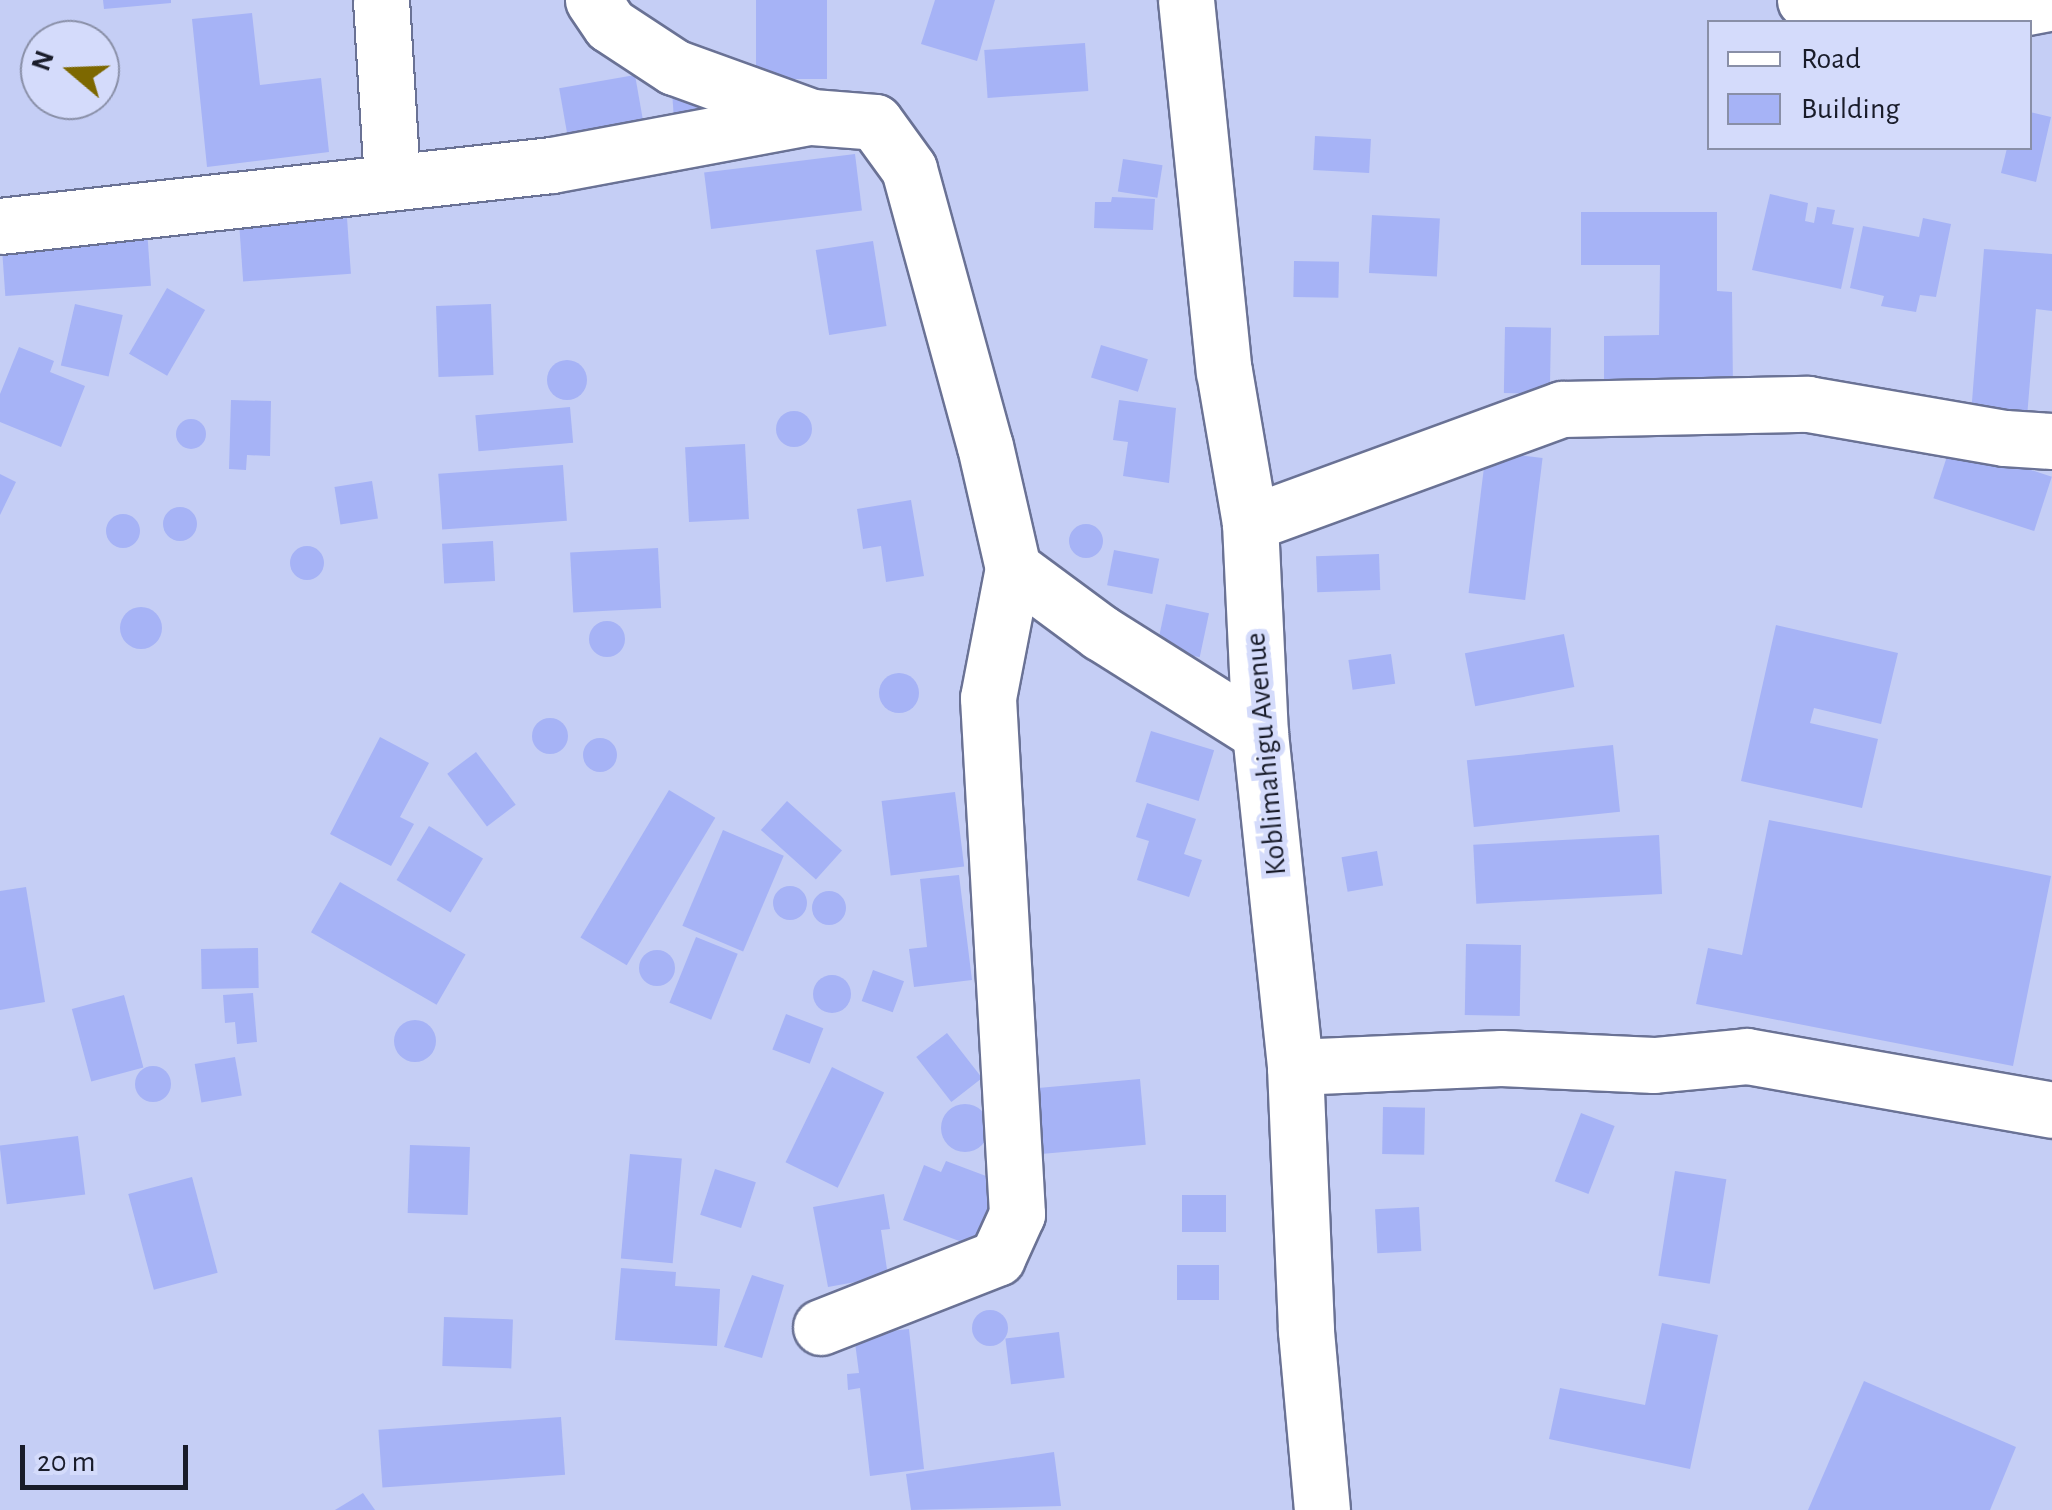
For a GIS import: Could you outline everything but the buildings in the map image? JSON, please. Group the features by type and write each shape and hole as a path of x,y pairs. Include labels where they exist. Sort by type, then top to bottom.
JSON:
{"street":[{"path":"381,0 392,182"},
{"path":"592,0 610,25 674,68 812,117 875,122 908,170 986,446 1013,568 988,698 1017,1214 997,1258 821,1328"},
{"name":"Koblimahigu Avenue","path":"1186,0 1224,371 1250,523 1260,733 1295,1068 1306,1331 1322,1510"},
{"path":"1805,0 1947,20"},
{"path":"1959,20 2048,3"},
{"path":"0,226 552,166 812,117"},
{"path":"1250,523 1562,409 1808,404 2005,438 2052,441"},
{"path":"1013,568 1101,633 1260,733"},
{"path":"1295,1068 1501,1058 1654,1064 1747,1056 2052,1110"}]}
